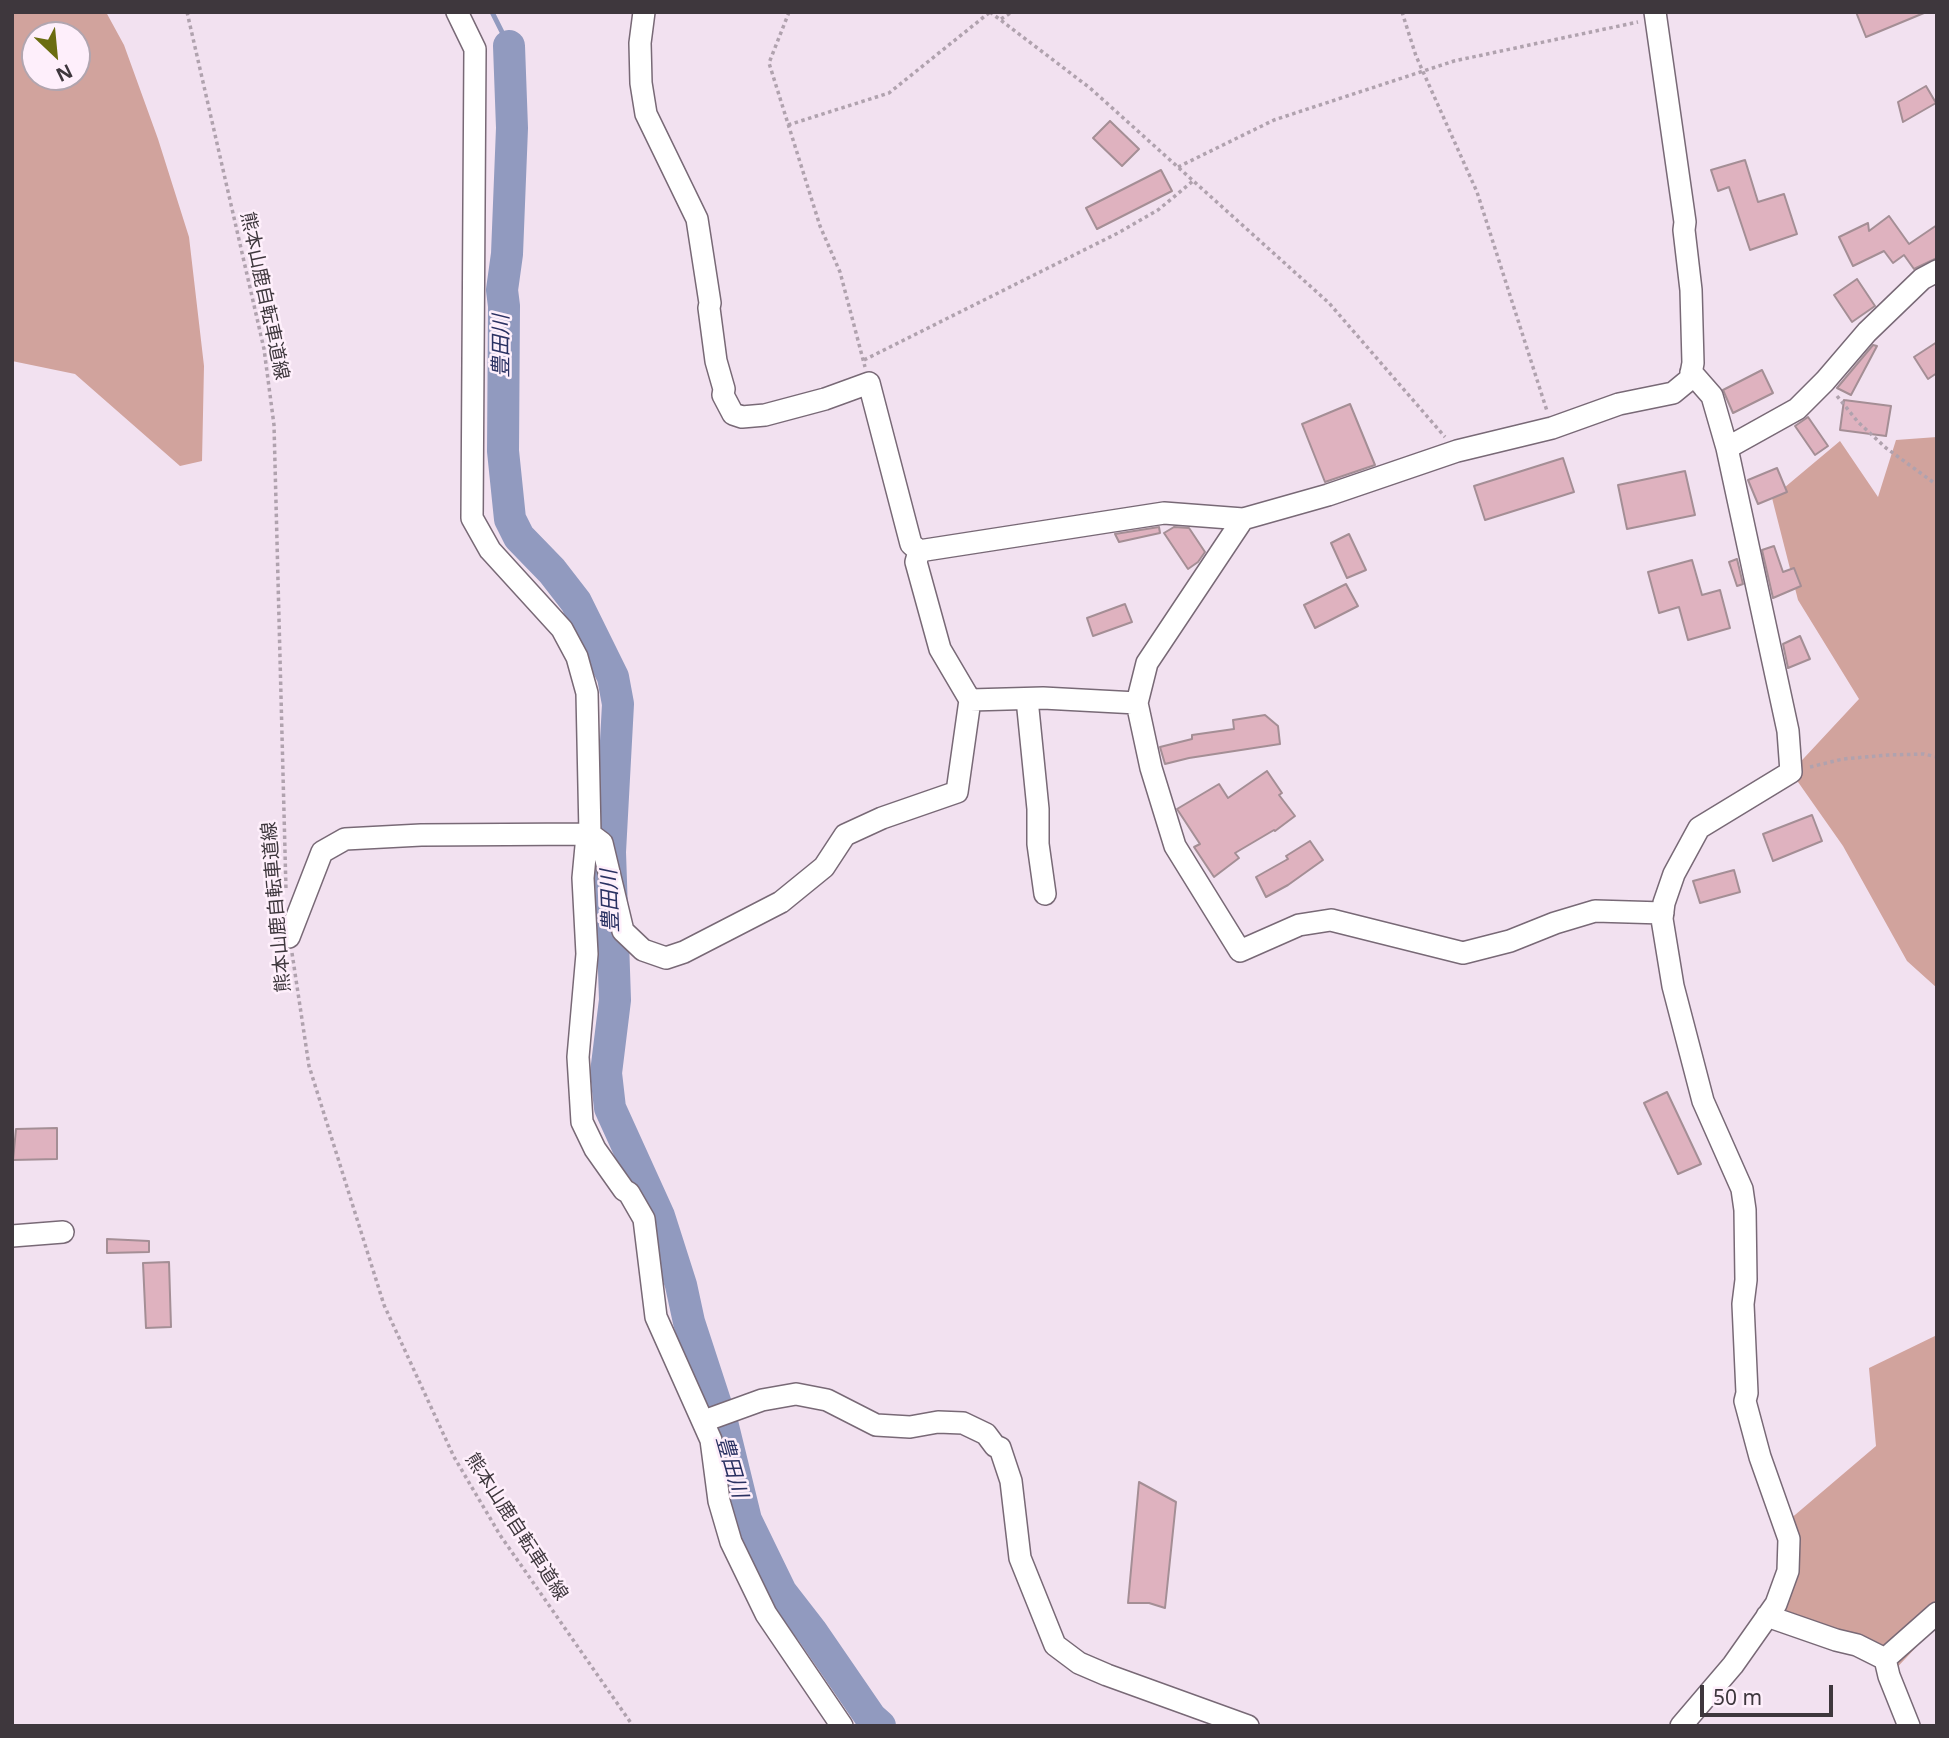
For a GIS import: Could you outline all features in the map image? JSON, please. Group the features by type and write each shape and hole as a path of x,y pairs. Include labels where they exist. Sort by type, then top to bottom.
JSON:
{"street":[{"path":"457,12 475,49 472,518 490,550 562,629 577,657 587,693 590,834 583,878 587,954 578,1057 582,1122 595,1149 624,1190 629,1193 644,1219 656,1317 711,1440 719,1501 731,1542 766,1614 842,1726"},
{"path":"644,12 640,43 646,114 697,219 723,395 733,414 742,417 765,415 825,399 869,383 911,544 919,551"},
{"path":"919,551 1164,513 1244,519 1328,495 1457,451 1552,428 1619,404 1673,393 1690,379 1693,363 1691,302 1685,222 1655,16"},
{"path":"1727,448 1797,409 1825,382 1867,332 1922,279 1937,271"},
{"path":"1681,1726 1733,1665 1776,1604 1788,1571 1789,1539 1760,1457 1745,1401 1747,1393 1743,1304 1746,1280 1742,1189 1703,1101 1673,986 1663,913 1674,874 1699,828 1791,772 1788,732 1727,448 1712,396 1691,372"},
{"path":"1244,519 1147,663 1138,704 1151,768 1175,846 1240,951 1299,925 1331,920 1462,953 1510,942 1555,923 1595,911 1663,913"},
{"path":"289,937 322,852 345,839 421,835 590,834 602,843 622,930 643,950 666,958 684,952 781,902 824,867 845,835 882,818 957,792 970,700 940,649 916,562 919,551"},
{"path":"970,700 1027,699 1138,704"},
{"path":"1027,699 1038,809 1038,844 1045,894"},
{"path":"12,1237 63,1232"},
{"path":"704,1421 762,1400 796,1394 827,1400 876,1424 910,1427 937,1422 963,1423 986,1434 995,1446 1000,1448 1011,1481 1020,1558 1055,1645 1079,1663 1107,1675 1248,1726"},
{"path":"1885,1659 1937,1613"},
{"path":"1767,1616 1857,1645 1885,1659"},
{"path":"1885,1659 1909,1726"}],"path":[{"name":"熊本山鹿自転車道線","path":"187,12 264,349 274,425 286,899"},
{"path":"791,12 769,63 820,226 840,272 863,360 1118,233 1158,210 1193,181"},
{"path":"788,125 889,93 990,12 1090,88 1329,303 1457,451"},
{"path":"1001,19 1012,12"},
{"path":"1402,12 1422,71 1477,192 1552,428"},
{"path":"1178,167 1274,120 1422,71 1467,58 1655,16"},
{"path":"1825,382 1858,422 1885,448 1937,485"},
{"path":"1791,772 1843,759 1924,754 1937,757"},
{"name":"熊本山鹿自転車道線","path":"289,937 309,1066 384,1305 454,1457 500,1535 633,1726"}],"shaded area":[{"path":"12,12 106,12 124,45 189,237 204,366 202,461 180,466 75,374 12,361"},
{"path":"1937,437 1937,988 1907,961 1843,846 1791,772 1859,699 1798,600 1772,498 1840,441 1878,497 1896,440"},
{"path":"1937,1335 1937,1625 1889,1676 1776,1604 1782,1526 1876,1446 1869,1368"}],"building":[{"path":"1856,12 1924,12 1924,13 1866,37"},
{"path":"1926,86 1936,103 1903,122 1898,102"},
{"path":"1110,121 1139,149 1122,166 1093,138"},
{"path":"1745,160 1758,202 1784,194 1797,234 1750,250 1729,187 1718,191 1711,170"},
{"path":"1161,170 1172,191 1097,229 1086,208"},
{"path":"1889,216 1909,244 1937,225 1937,258 1914,269 1904,255 1893,263 1884,251 1853,266 1839,237 1868,223 1869,231"},
{"path":"1857,279 1875,306 1852,322 1834,295"},
{"path":"1937,342 1937,373 1928,379 1914,357"},
{"path":"1873,345 1877,346 1851,395 1837,388"},
{"path":"1762,370 1773,393 1733,413 1723,390"},
{"path":"1844,400 1891,406 1886,436 1840,430"},
{"path":"1350,404 1375,465 1325,482 1302,424"},
{"path":"1808,417 1828,446 1815,455 1795,426"},
{"path":"1563,458 1574,492 1485,520 1474,486"},
{"path":"1777,468 1787,492 1758,504 1748,480"},
{"path":"1685,471 1695,515 1627,529 1618,485"},
{"path":"1159,527 1160,533 1119,542 1115,534"},
{"path":"1174,527 1189,528 1205,552 1198,562 1188,569 1164,533"},
{"path":"1349,534 1366,570 1347,578 1331,543"},
{"path":"1774,546 1783,572 1794,568 1801,586 1773,598 1762,550"},
{"path":"1737,559 1743,584 1737,586 1729,562"},
{"path":"1692,560 1702,595 1720,590 1730,628 1688,640 1679,607 1659,613 1648,572"},
{"path":"1346,584 1358,606 1315,628 1304,605"},
{"path":"1125,604 1132,622 1093,636 1087,618"},
{"path":"1800,636 1810,659 1788,668 1783,644"},
{"path":"1265,715 1278,726 1280,744 1165,764 1160,747 1192,739 1192,735 1234,729 1233,720"},
{"path":"1267,771 1282,793 1279,795 1295,816 1275,831 1235,853 1239,858 1214,877 1194,847 1200,844 1177,809 1219,784 1228,798"},
{"path":"1812,815 1822,841 1773,861 1763,834"},
{"path":"1310,841 1323,860 1266,897 1256,877 1288,859 1286,856"},
{"path":"1734,870 1740,892 1700,903 1693,881"},
{"path":"1667,1092 1701,1164 1678,1174 1644,1103"},
{"path":"57,1128 57,1159 13,1160 16,1129"},
{"path":"107,1239 149,1241 149,1252 107,1253"},
{"path":"169,1262 171,1327 146,1328 143,1263"},
{"path":"1139,1482 1176,1502 1165,1608 1149,1603 1128,1603"}],"waterway":[{"path":"492,12 509,46"},
{"name":"豊田川","path":"509,46 512,128 507,254 502,290 503,451 510,519 519,537 552,571 576,602 613,677 618,704 610,852 615,1000 606,1073 610,1108 659,1216 681,1285 689,1322 723,1426 746,1520 781,1592 871,1718 880,1726"}]}
